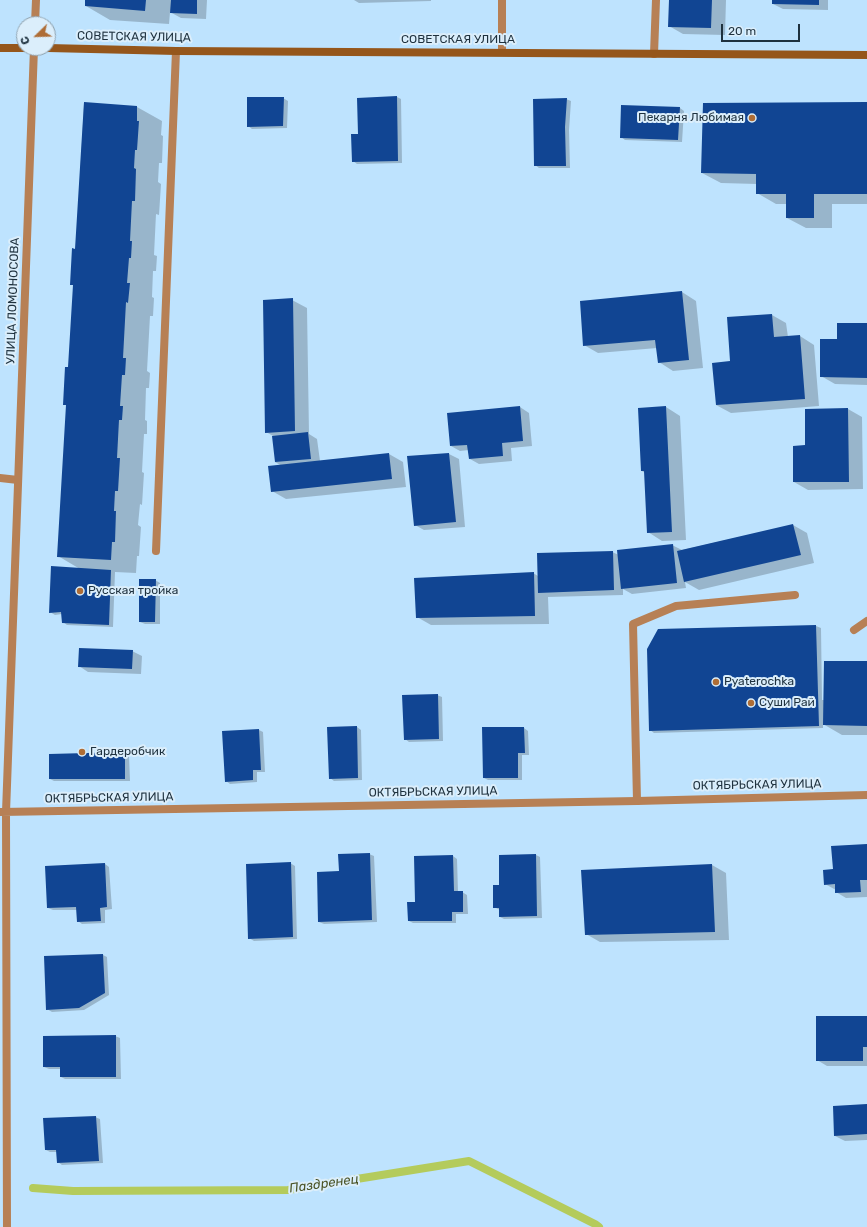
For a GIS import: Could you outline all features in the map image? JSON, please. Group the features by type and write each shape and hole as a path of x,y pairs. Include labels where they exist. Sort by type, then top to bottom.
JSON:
{"street":[{"path":"35,16 36,0"},
{"path":"502,0 502,52"},
{"path":"654,54 656,0"},
{"path":"0,48 16,48"},
{"name":"СОВЕТСКАЯ УЛИЦА","path":"56,48 867,55"},
{"path":"156,550 176,50"},
{"name":"УЛИЦА ЛОМОНОСОВА","path":"7,1227 3,812 18,480 34,56"},
{"path":"0,478 18,480"},
{"path":"636,800 633,624 676,606 795,595"},
{"path":"854,630 867,621"},
{"name":"ОКТЯБРЬСКАЯ УЛИЦА","path":"3,812 867,795"}],"building":[{"path":"85,0 146,0 145,11 85,6"},
{"path":"171,0 197,0 197,14 170,13"},
{"path":"669,0 712,0 711,28 668,27"},
{"path":"772,0 819,0 819,5 772,4"},
{"path":"397,96 398,161 352,162 351,134 358,134 357,98"},
{"path":"247,97 284,97 283,126 247,127"},
{"path":"567,98 565,127 566,166 534,166 533,99"},
{"path":"84,102 137,106 137,121 139,121 134,168 136,169 135,201 132,201 130,241 132,241 131,258 129,258 127,283 130,283 128,303 126,302 123,358 126,358 125,375 122,375 120,406 123,406 122,420 119,420 117,458 120,458 118,491 115,491 115,542 112,542 111,560 57,557 66,405 63,405 65,367 68,367 73,285 70,285 72,248 75,249"},
{"path":"867,102 867,194 814,194 814,218 786,218 786,194 756,194 756,174 701,173 703,103"},
{"path":"621,105 680,107 678,140 620,138"},
{"path":"682,291 689,360 658,363 655,340 583,346 580,301"},
{"path":"293,298 295,431 265,433 263,300"},
{"path":"772,314 774,337 800,335 805,399 716,405 712,363 730,361 727,317"},
{"path":"837,323 867,323 867,378 820,377 820,339 837,339"},
{"path":"520,406 523,441 502,443 503,456 469,459 467,445 450,446 447,413"},
{"path":"666,406 672,532 647,533 644,471 641,471 638,408"},
{"path":"848,408 849,482 793,482 793,446 805,445 805,409"},
{"path":"308,432 311,459 275,462 272,436"},
{"path":"389,453 392,479 271,492 268,466"},
{"path":"449,453 456,522 414,526 407,456"},
{"path":"793,524 801,555 684,582 677,551"},
{"path":"673,544 677,583 621,589 617,550"},
{"path":"613,551 614,590 538,593 537,553"},
{"name":"Русская тройка","path":"51,566 111,570 109,625 62,623 61,612 49,613"},
{"path":"534,572 535,616 416,618 414,578"},
{"path":"139,579 156,579 155,622 139,622"},
{"path":"816,625 819,726 649,731 647,649 658,629"},
{"path":"79,648 133,650 132,669 78,667"},
{"path":"824,661 867,661 867,726 823,725"},
{"path":"438,694 439,739 404,740 402,695"},
{"path":"357,726 358,778 329,779 327,727"},
{"path":"482,727 524,727 525,753 518,753 518,778 483,778"},
{"path":"259,729 261,770 253,770 253,780 225,782 222,731"},
{"path":"125,752 125,779 49,779 49,754"},
{"path":"867,844 867,880 860,880 861,892 835,893 835,884 824,885 823,870 833,869 831,846"},
{"path":"370,853 372,920 318,922 317,872 339,871 338,854"},
{"path":"536,854 537,916 499,917 499,908 493,908 493,885 499,885 499,855"},
{"path":"453,855 454,891 463,891 463,912 452,912 452,921 408,921 407,902 415,902 414,856"},
{"path":"291,862 293,937 248,939 246,864"},
{"path":"105,863 107,907 100,908 101,921 77,922 76,907 47,908 45,866"},
{"path":"712,864 715,932 585,935 581,870"},
{"path":"103,954 105,993 79,1008 46,1010 44,956"},
{"path":"816,1016 867,1016 867,1047 863,1047 863,1061 816,1061"},
{"path":"116,1035 116,1077 60,1077 60,1067 43,1067 43,1036"},
{"path":"867,1104 867,1134 834,1136 833,1106"},
{"path":"96,1116 99,1161 57,1163 56,1150 45,1150 43,1118"}],"waterway":[{"name":"Паздренец","path":"33,1188 73,1191 288,1190 469,1161 599,1227"}],"place":[{"name":"Пекарня Любимая","path":"752,118"},
{"name":"Русская тройка","path":"80,591"},
{"name":"Pyaterochka","path":"716,682"},
{"name":"Суши Рай","path":"751,703"},
{"name":"Гардеробчик","path":"82,752"}]}
